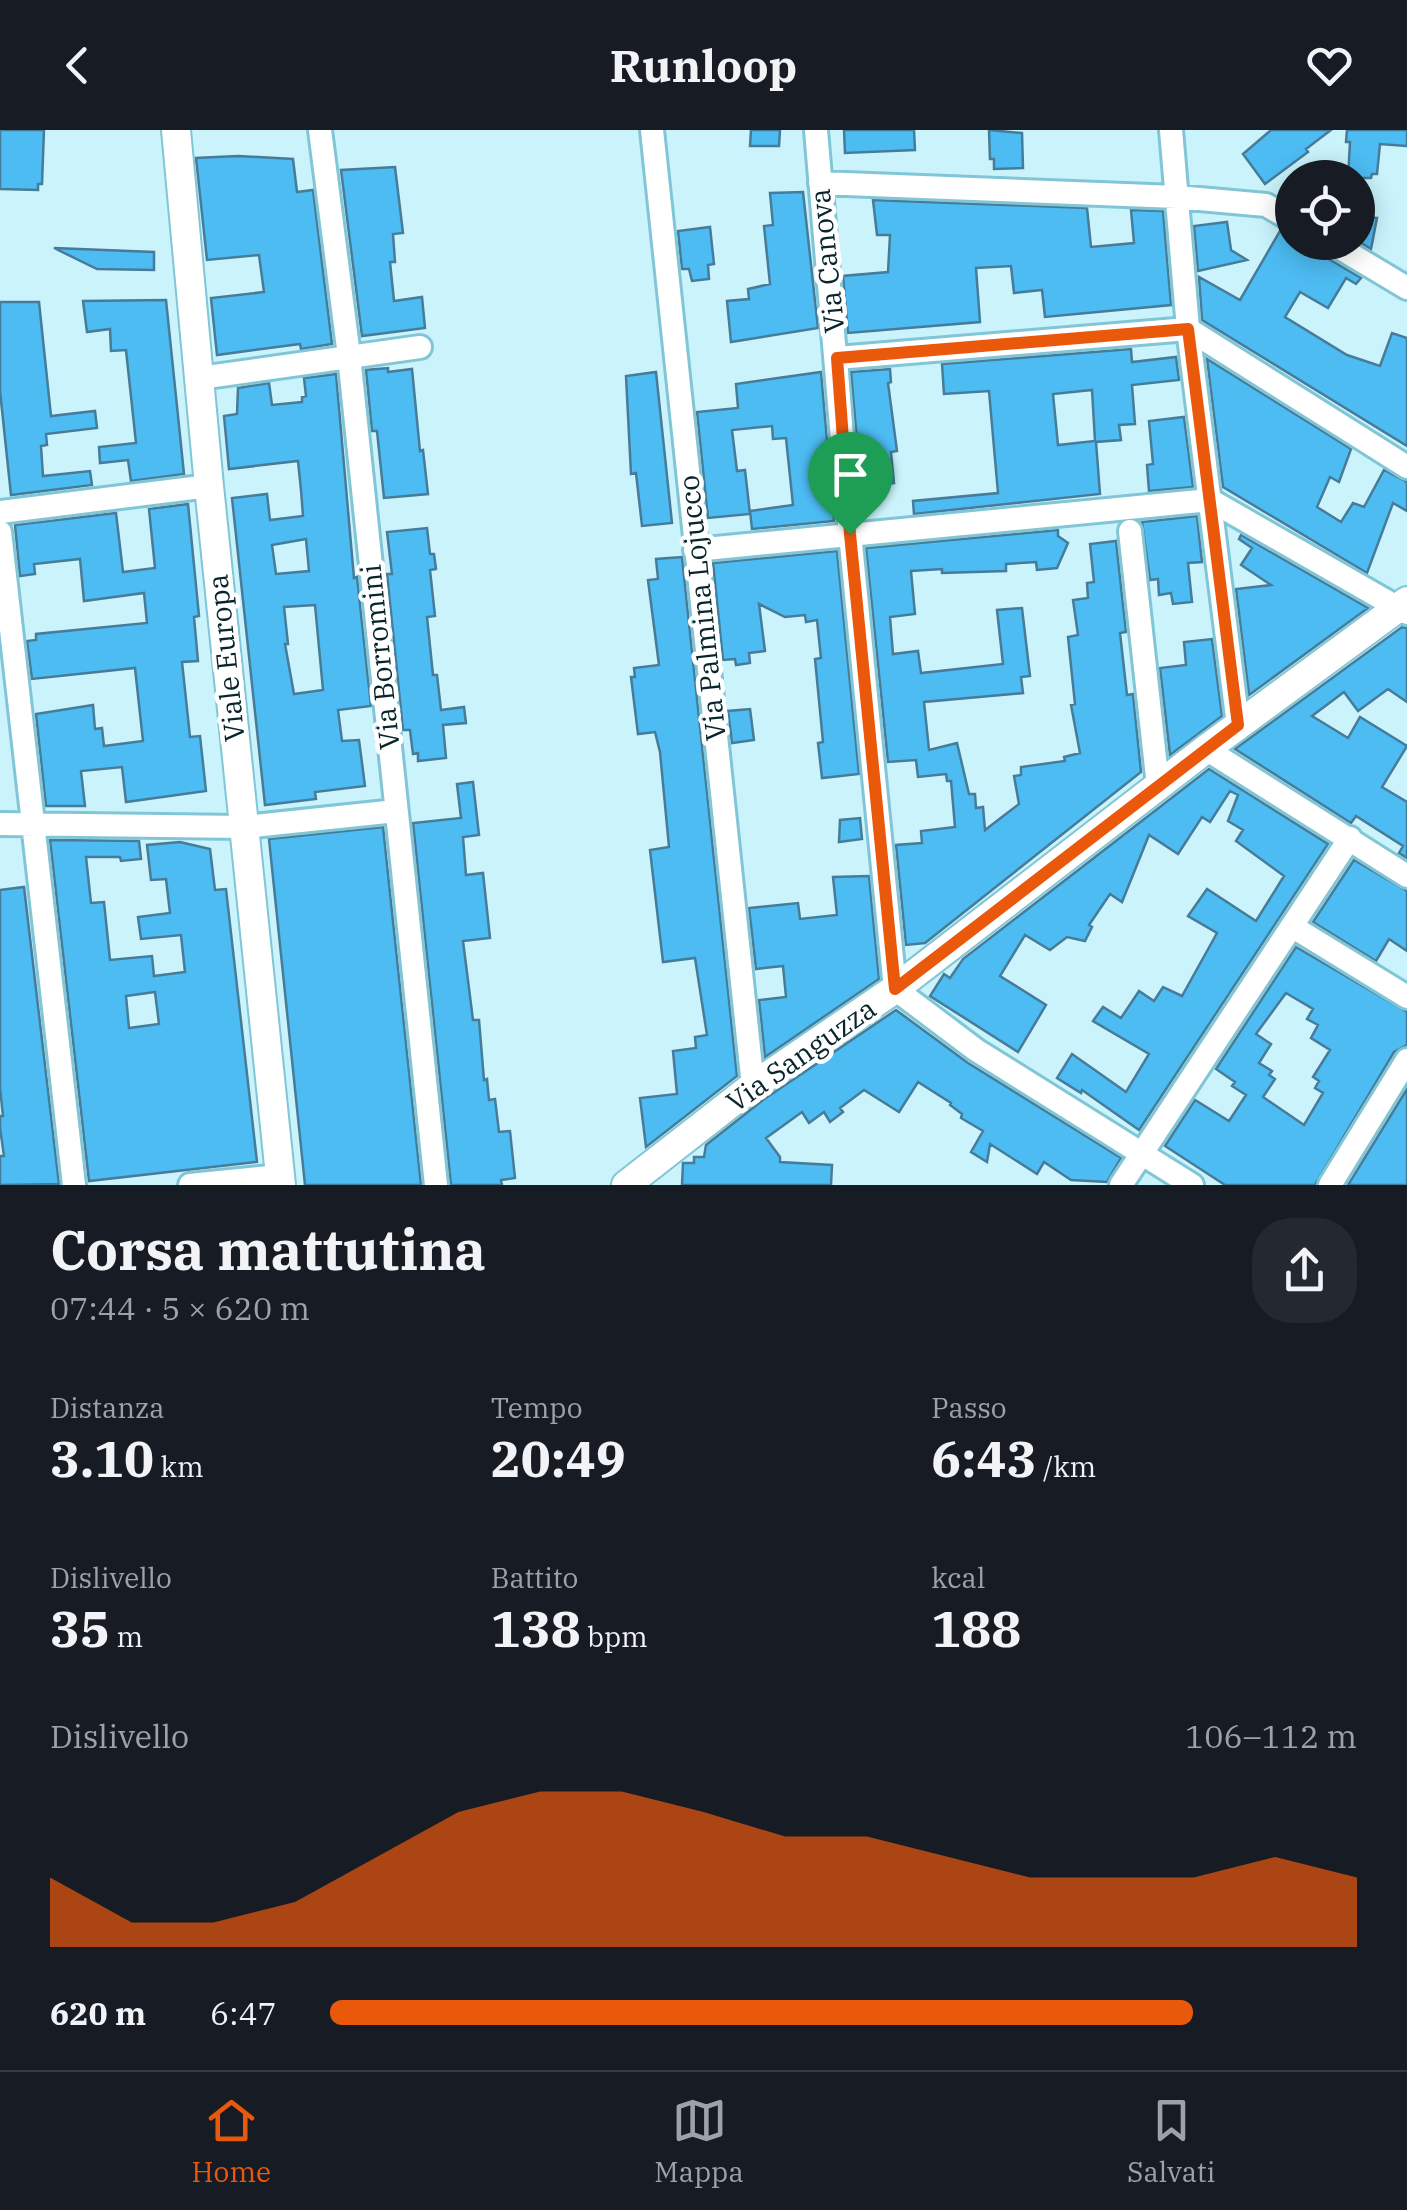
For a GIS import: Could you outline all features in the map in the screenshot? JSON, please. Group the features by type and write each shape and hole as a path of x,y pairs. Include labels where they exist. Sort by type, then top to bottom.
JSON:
{"street":[{"name":"Viale Europa","path":"176,130 280,1180"},
{"name":"Via Borromini","path":"320,130 349,356 436,1185"},
{"name":"Via Palmina Lojucco","path":"652,130 753,1086"},
{"name":"Via Canova","path":"816,130 850,534 895,989"},
{"path":"1171,130 1188,329 1238,725"},
{"path":"820,183 1177,198 1266,205 1275,210"},
{"path":"1360,260 1407,288"},
{"path":"837,358 1188,329 1407,468"},
{"path":"200,378 420,347"},
{"path":"0,512 209,486"},
{"path":"695,550 1210,500 1404,607"},
{"path":"1130,531 1158,786"},
{"path":"0,532 74,1185"},
{"name":"Via Sanguzza","path":"626,1185 753,1086 895,989 1206,748 1404,607"},
{"path":"1206,748 1407,876"},
{"path":"0,824 244,827 396,810"},
{"path":"1122,1185 1350,838"},
{"path":"1293,927 1407,997"},
{"path":"895,989 976,1050 1192,1185"},
{"path":"1330,1185 1407,1060"},
{"path":"190,1185 280,1180"}],"building":[{"path":"0,130 44,130 42,184 38,184 38,190 0,189"},
{"path":"751,130 780,130 779,146 750,146"},
{"path":"844,130 914,130 915,150 845,153"},
{"path":"989,130 1022,133 1023,168 994,169"},
{"path":"1271,130 1331,130 1297,160 1275,160 1275,177 1265,184 1243,154"},
{"path":"1347,130 1407,130 1407,146 1380,144 1377,174 1375,160 1349,160 1350,142 1346,142"},
{"path":"196,158 293,159 297,192 313,190 332,344 301,349 300,344 217,355 211,298 264,292 259,255 207,260"},
{"path":"395,167 403,233 393,234 395,262 390,262 394,301 422,297 425,328 362,336 341,170"},
{"path":"803,192 818,328 731,342 727,301 749,299 748,289 770,284 764,226 773,225 770,193"},
{"path":"873,200 1087,208 1091,247 1134,243 1131,210 1163,211 1171,305 1045,317 1042,290 1014,293 1011,266 976,268 980,322 848,333 843,276 888,272 890,235 877,235"},
{"path":"1227,222 1231,250 1247,260 1198,271 1194,226"},
{"path":"710,227 714,264 708,265 709,279 692,281 689,269 682,269 678,231"},
{"path":"1275,240 1275,260 1330,260 1361,278 1356,284 1346,278 1328,308 1300,292 1285,317 1347,355 1380,366 1392,333 1407,338 1407,446 1202,320 1199,277 1240,300"},
{"path":"54,248 154,252 154,270 97,269"},
{"path":"166,300 184,474 131,481 128,460 100,463 99,447 136,443 126,350 111,351 110,329 87,332 83,301"},
{"path":"0,302 39,302 51,416 95,411 97,428 46,434 47,445 41,446 43,476 90,471 92,485 11,495 0,391"},
{"path":"1131,349 1132,362 1176,357 1179,380 1132,385 1135,424 1119,425 1121,440 1096,442 1100,494 914,514 913,501 998,493 989,391 944,394 942,364","holes":["1092,390 1095,441 1058,445 1053,394"]},
{"path":"1207,359 1351,449 1339,482 1330,477 1317,507 1341,522 1353,503 1364,507 1384,470 1407,482 1407,511 1393,503 1367,573 1223,487"},
{"path":"388,368 388,372 412,369 428,494 384,498 366,370"},
{"path":"890,369 888,383 897,451 891,452 894,483 861,486 851,372"},
{"path":"656,372 672,523 642,526 636,473 631,474 626,376"},
{"path":"821,372 834,521 752,529 750,511 793,505 786,438 773,439 772,426 732,430 737,471 745,470 750,514 708,518 697,412 738,408 736,384"},
{"path":"336,374 354,578 357,577 371,706 338,710 342,741 359,740 365,786 315,792 316,799 265,805 232,498 267,494 270,520 303,516 298,461 229,469 224,416 237,414 238,388 269,383 272,405 302,402 306,396 304,378","holes":["306,539 309,571 276,574 272,545","315,605 323,690 294,694 285,644 284,607"]},
{"path":"1184,417 1193,487 1149,491 1147,465 1153,464 1149,421"},
{"path":"188,504 199,616 194,617 198,661 182,662 190,737 200,736 206,791 126,802 122,767 81,771 85,806 46,806 36,714 93,705 95,729 102,728 104,746 143,741 135,668 32,679 27,641 36,640 36,634 147,623 144,593 84,601 80,559 34,564 35,574 20,576 15,525 116,513 123,572 155,568 149,509"},
{"path":"1197,516 1202,562 1188,563 1192,602 1173,604 1171,593 1159,595 1158,579 1150,580 1142,522"},
{"path":"427,528 436,569 430,570 435,616 427,617 433,675 437,675 441,710 464,707 466,723 443,725 446,758 418,761 418,753 413,754 410,730 403,730 387,574 392,574 387,532"},
{"path":"1058,530 1058,536 1068,543 1057,568 1037,570 1036,562 1006,564 1006,571 911,571 915,614 890,617 893,654 918,651 921,673 1003,664 997,610 1022,608 1030,676 1021,677 1023,693 924,702 929,750 957,743 969,794 975,794 976,808 983,807 985,830 1019,804 1014,776 1021,775 1021,767 1065,761 1064,757 1080,753 1071,705 1075,704 1068,637 1078,635 1073,600 1088,598 1087,583 1094,582 1090,544 1116,541 1126,632 1120,633 1127,695 1133,694 1141,772 925,943 906,945 896,845 922,843 921,831 955,827 951,781 947,781 946,774 918,777 916,760 888,762 866,548"},
{"path":"1241,535 1368,608 1249,695 1236,589 1271,585 1241,565 1252,548 1239,539"},
{"path":"837,551 859,774 822,778 818,743 823,742 815,659 821,658 817,620 806,622 805,615 785,617 759,604 765,651 749,653 750,663 736,665 735,659 723,660 713,563"},
{"path":"682,557 737,1076 646,1147 640,1098 677,1094 673,1051 696,1048 695,1037 707,1035 695,958 663,962 650,850 669,847 660,752 655,732 638,734 631,677 635,677 634,668 659,665 648,580 658,579 656,559"},
{"path":"1402,627 1407,628 1407,702 1388,689 1358,711 1344,692 1312,716 1348,738 1360,717 1407,746 1382,787 1407,802 1407,858 1399,853 1403,846 1356,816 1351,823 1235,749"},
{"path":"1212,639 1222,716 1170,755 1160,668 1186,665 1184,642"},
{"path":"750,709 754,740 732,743 728,711"},
{"path":"1209,769 1328,844 1139,1130 1082,1090 1081,1093 1057,1078 1072,1054 1126,1092 1149,1054 1093,1021 1103,1007 1121,1018 1139,991 1154,1001 1163,987 1182,996 1217,933 1188,916 1207,889 1256,921 1284,876 1236,841 1243,830 1228,821 1238,795 1230,791 1210,822 1202,817 1178,854 1149,835 1122,902 1110,894 1089,925 1092,927 1085,941 1067,937 1050,950 1025,935 1000,976 1046,1005 1018,1052 930,996 944,974 950,978 963,959"},
{"path":"473,782 479,835 463,837 466,875 483,873 490,938 463,941 473,1020 479,1020 484,1080 487,1079 489,1100 495,1099 499,1132 510,1131 515,1178 501,1180 502,1185 451,1185 413,823 461,818 457,784"},
{"path":"860,818 862,839 839,842 840,820"},
{"path":"383,827 421,1185 305,1185 269,839"},
{"path":"50,840 139,841 141,859 86,857 91,903 104,902 110,960 152,956 154,976 185,972 181,935 141,939 138,917 170,913 166,879 151,880 147,845 180,842 210,849 215,890 226,889 257,1162 89,1181","holes":["155,992 159,1024 129,1028 126,996"]},
{"path":"1354,860 1407,891 1407,951 1389,939 1376,961 1313,922"},
{"path":"869,876 879,979 765,1057 759,1000 786,997 783,966 756,969 749,908 798,903 800,919 837,915 833,877"},
{"path":"24,887 59,1184 0,1185 0,1156 4,1156 0,1128 0,890"},
{"path":"1296,947 1407,1012 1407,1045 1394,1052 1315,1185 1225,1185 1165,1146 1195,1100 1229,1121 1246,1095 1216,1069","holes":["1286,993 1313,1009 1307,1019 1318,1025 1311,1038 1330,1050 1313,1077 1319,1081 1315,1088 1323,1093 1304,1125 1263,1097 1275,1079 1269,1075 1272,1071 1259,1063 1271,1044 1256,1034"]},
{"path":"896,1010 968,1063 1121,1158 1107,1182 1071,1180 1044,1162 1037,1174 990,1144 987,1162 971,1152 983,1131 961,1118 962,1114 951,1103 918,1082 899,1112 864,1090 840,1108 843,1112 830,1122 824,1112 809,1123 802,1112 766,1138 780,1162 832,1165 831,1185 682,1185 683,1163 694,1163 694,1157 704,1157 706,1145 763,1100"},
{"path":"1407,1089 1407,1185 1348,1185"}],"route":[{"path":"1188,329 1238,725 895,989 872,762 850,534 837,358 1188,329"}]}
